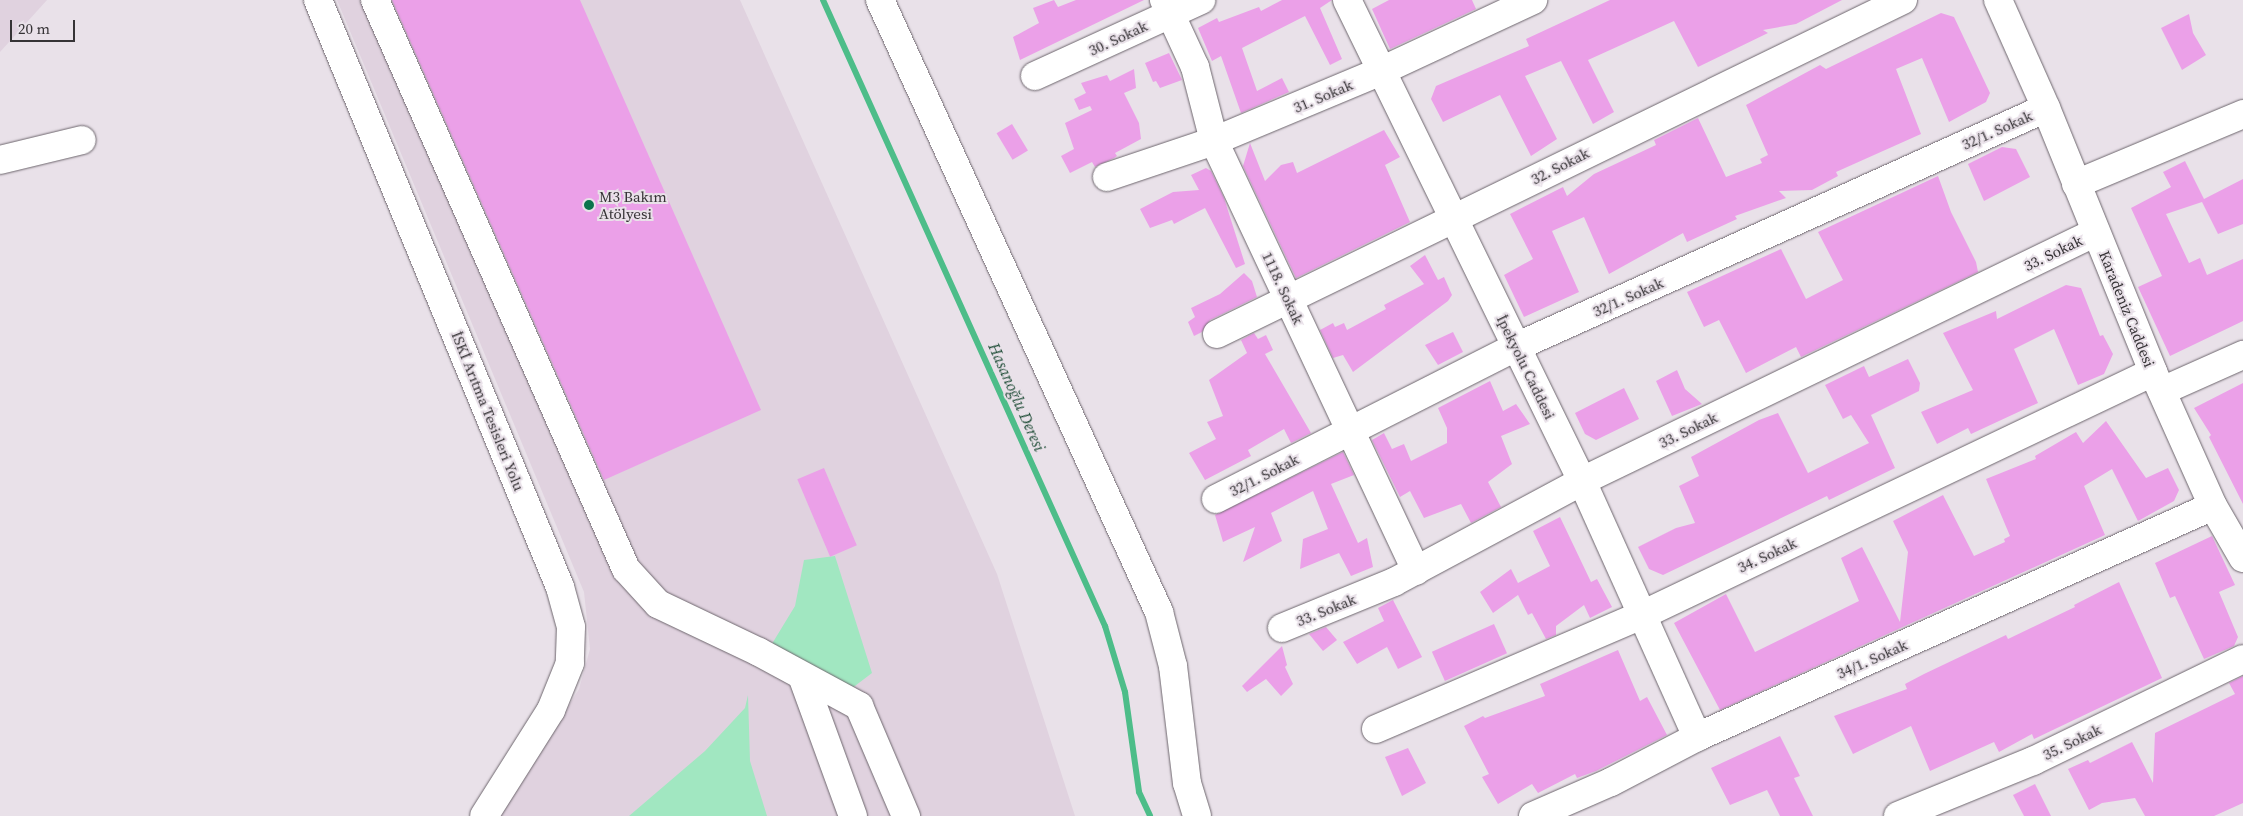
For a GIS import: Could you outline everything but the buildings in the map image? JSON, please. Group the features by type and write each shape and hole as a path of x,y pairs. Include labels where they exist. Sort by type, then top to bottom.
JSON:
{"street":[{"name":"İSKİ Arıtma Tesisleri Yolu","path":"318,0 560,587 571,626 570,663 551,710 484,816"},
{"path":"375,0 626,569 658,604 860,706 906,816"},
{"path":"880,0 1159,612 1173,666 1187,783 1197,816"},
{"name":"30. Sokak","path":"1035,76 1168,7 1202,0"},
{"name":"İpekyolu Caddesi","path":"1347,0 1453,221 1582,482 1640,616 1698,737"},
{"name":"31. Sokak","path":"1107,177 1214,141 1381,71 1533,0"},
{"name":"32. Sokak","path":"1218,334 1287,298 1453,221 1903,0"},
{"name":"Karadeniz Caddesi","path":"1998,0 2046,108 2158,382 2213,506 2243,558"},
{"name":"1118. Sokak","path":"1168,7 1196,67 1214,141 1416,571"},
{"name":"32/1. Sokak","path":"1216,499 1516,347 2046,108"},
{"path":"2076,184 2243,114"},
{"path":"0,160 82,140"},
{"name":"33. Sokak","path":"1282,628 1416,571 1582,482 2096,232"},
{"name":"34. Sokak","path":"1376,728 1640,616 2158,382 2243,355"},
{"name":"34/1. Sokak","path":"1534,816 1611,782 1698,737 2213,506"},
{"name":"35. Sokak","path":"1898,816 2034,761 2243,659"},
{"path":"802,676 853,816"}],"shaded area":[{"path":"0,0 47,0 0,52"},
{"path":"337,0 740,0 997,574 1075,816 500,816 579,689 590,649 584,592"}],"green space":[{"path":"835,556 872,673 847,692 767,652 795,606 804,560"},
{"path":"748,695 750,761 767,816 629,816 705,751 745,708"}],"waterway":[{"name":"Hasanoğlu Deresi","path":"823,0 1105,626 1125,692 1139,792 1150,816"}],"place":[{"name":"M3 Bakım Atölyesi","path":"589,205"}]}
